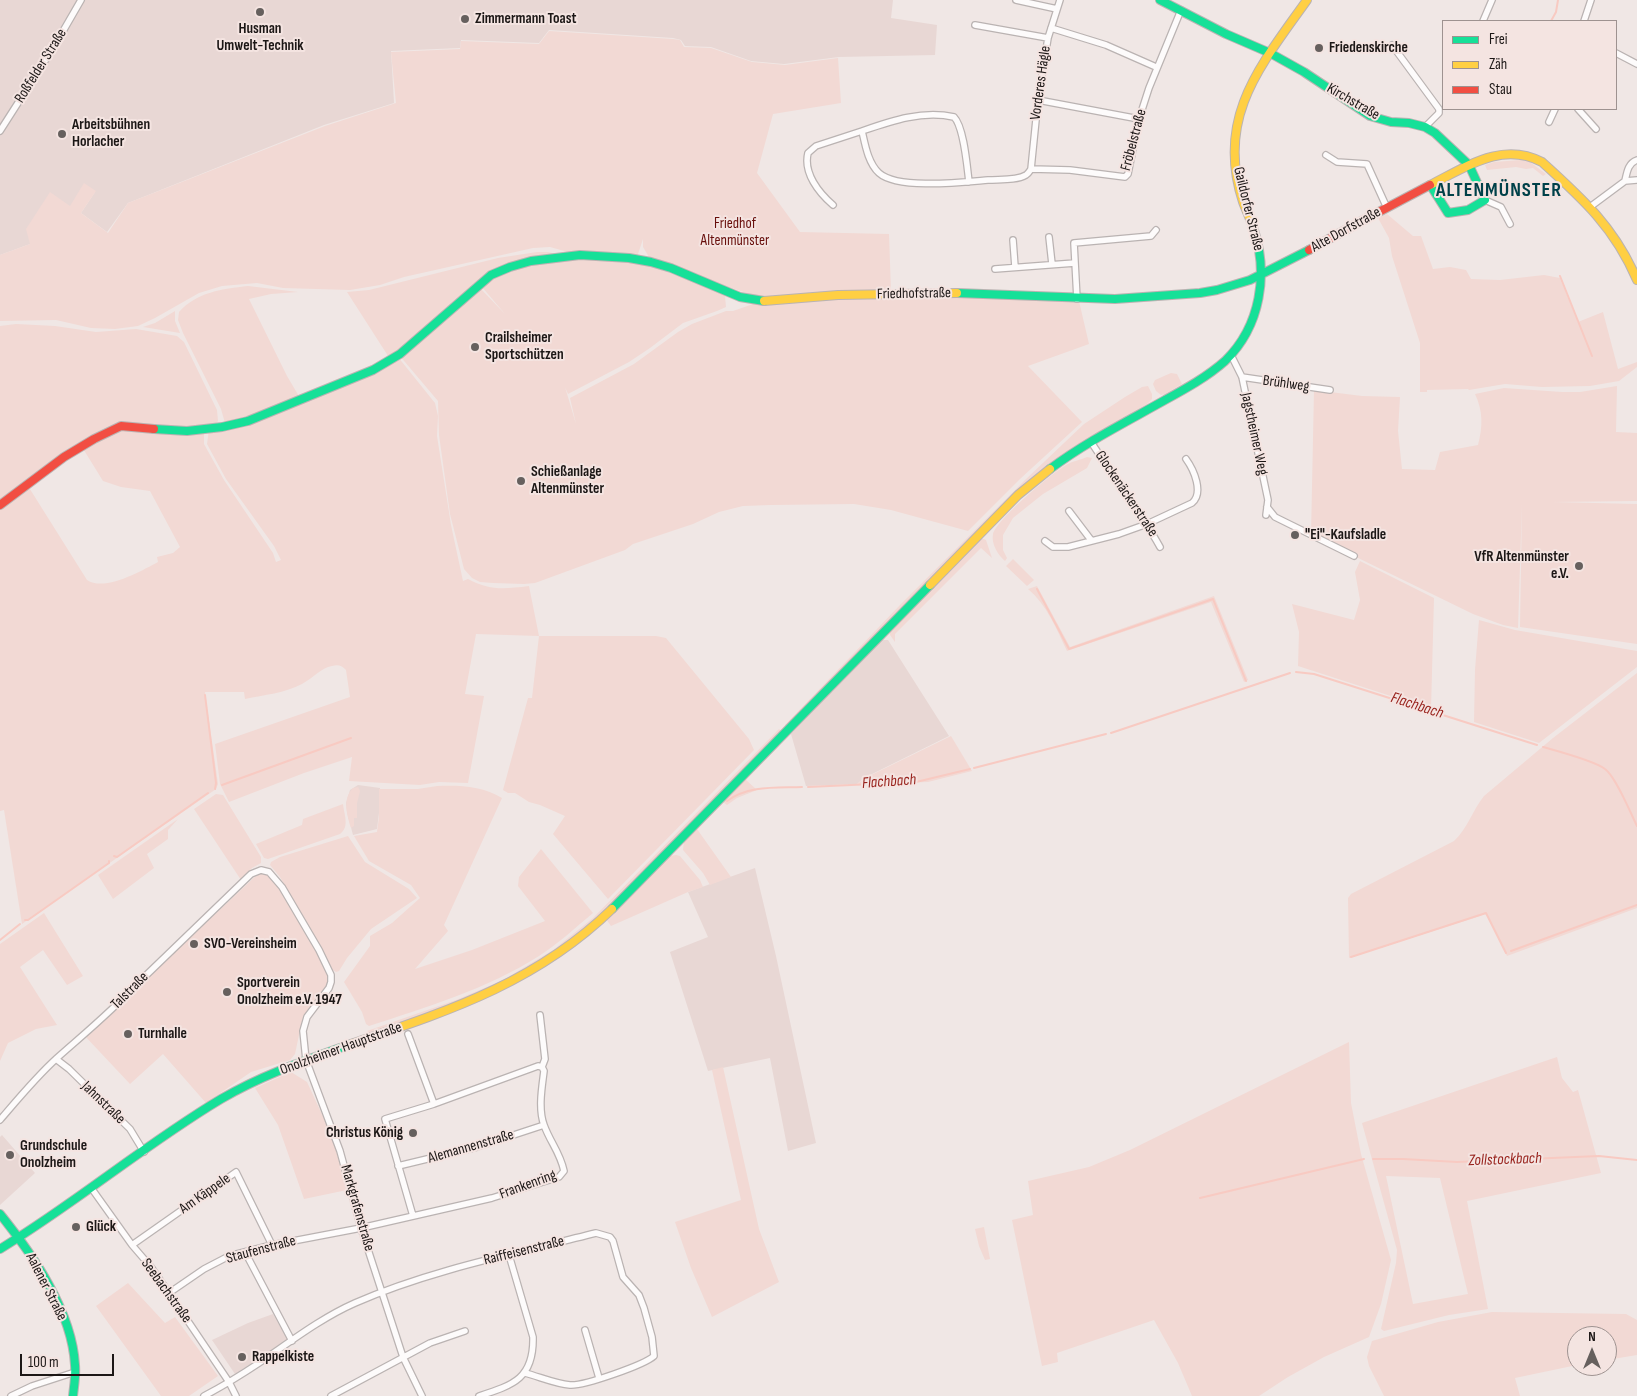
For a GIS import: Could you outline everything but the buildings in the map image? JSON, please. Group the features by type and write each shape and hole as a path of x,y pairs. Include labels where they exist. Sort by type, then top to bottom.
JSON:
{"street":[{"name":"Roßfelder Straße","path":"0,131 55,45 81,0"},
{"path":"1016,0 1057,9"},
{"name":"Vorderes Hägle","path":"1031,169 1038,100 1048,38 1060,0"},
{"name":"Gaildorfer Straße","path":"1091,442 1215,369 1231,355 1241,342 1254,317 1261,274 1257,240 1243,202 1237,176 1235,136 1238,118 1251,86 1270,53 1307,0"},
{"path":"1483,20 1492,0"},
{"path":"1584,20 1591,0"},
{"path":"1163,1 1226,34 1270,53"},
{"name":"Fröbelstraße","path":"862,131 874,166 879,173 885,177 918,183 969,182 1020,177 1026,175 1031,169 1070,170 1125,177 1128,174 1139,119 1156,67 1181,10"},
{"path":"975,24 1048,38"},
{"path":"1051,28 1106,45 1156,67"},
{"path":"1392,45 1440,109 1439,113 1425,127"},
{"name":"Kirchstraße","path":"1270,53 1304,72 1370,116 1392,122 1409,123 1425,127 1469,165"},
{"path":"1617,54 1637,64"},
{"path":"1038,100 1139,119"},
{"path":"1549,122 1555,110"},
{"path":"1579,110 1596,129"},
{"path":"833,205 822,196 815,186 807,164 808,152 816,146 885,122 910,116 932,115 954,117 957,120 969,182"},
{"path":"1510,224 1501,207 1485,200 1469,165 1491,156 1515,153 1532,156 1542,162 1601,217 1632,267 1637,280"},
{"path":"1326,154 1337,162 1367,164 1387,208"},
{"path":"1625,181 1629,166 1637,160"},
{"name":"Alte Dorfstraße","path":"1261,274 1310,251 1342,231 1469,165"},
{"path":"1590,207 1625,181 1637,180"},
{"path":"1431,186 1448,214 1454,214 1480,204 1485,200"},
{"path":"1078,299 1074,243 1151,236 1156,230"},
{"path":"1049,237 1052,264"},
{"path":"1013,240 1016,267"},
{"name":"Friedhofstraße","path":"0,505 64,457 120,426 187,431 222,427 248,421 364,374 400,354 491,275 516,265 571,256 614,255 667,266 737,296 760,301 824,296 929,293 1078,299 1149,298 1215,291 1261,274"},
{"path":"995,269 1075,263"},
{"name":"Jagstheimer Weg","path":"1231,355 1242,377 1259,453 1268,500 1266,515"},
{"name":"Brühlweg","path":"1242,377 1330,390"},
{"name":"Glockenäckerstraße","path":"1091,442 1119,486 1147,524 1160,547"},
{"name":"Onolzheimer Hauptstraße","path":"0,1249 20,1238 224,1098 255,1081 306,1060 456,1008 506,986 532,972 557,955 596,925 641,881 1018,496 1056,465 1091,442"},
{"path":"1045,541 1057,548 1119,534 1147,524 1192,503 1196,500 1198,492 1193,469 1186,460"},
{"path":"1267,507 1275,517 1354,556"},
{"path":"1068,512 1091,540"},
{"name":"Markgrafenstraße","path":"265,870 282,887 319,950 331,975 329,988 307,1017 303,1031 306,1060 340,1151 361,1228 403,1357 422,1396"},
{"name":"Talstraße","path":"0,1120 30,1085 56,1059 120,1003 136,985 251,874 265,870"},
{"name":"Frankenring","path":"361,1228 492,1198 559,1177 564,1171 561,1157 544,1125 542,1111 544,1071 542,1067 545,1059 540,1015"},
{"path":"408,1034 434,1104"},
{"name":"Jahnstraße","path":"56,1059 69,1069 130,1129 144,1152"},
{"path":"413,1216 384,1119 434,1104 538,1066 542,1067"},
{"name":"Alemannenstraße","path":"398,1166 477,1147 544,1125"},
{"name":"Am Käppele","path":"132,1245 236,1172 272,1245"},
{"name":"Seebachstraße","path":"92,1189 132,1245 151,1267 229,1382 236,1396"},
{"name":"Aalener Straße","path":"0,1214 20,1238 43,1274 61,1312 72,1345 76,1372 73,1396"},
{"name":"Staufenstraße","path":"169,1293 204,1268 228,1256 272,1245 361,1228"},
{"name":"Raiffeisenstraße","path":"204,1396 229,1382 323,1320 354,1303 382,1292 432,1275 596,1233 610,1237 623,1277 639,1295 644,1308 652,1337 654,1356 648,1362 572,1386 525,1373"},
{"path":"245,1252 292,1341"},
{"path":"479,1396 512,1384 525,1373 533,1350 533,1337 509,1255"},
{"path":"585,1330 599,1378"},
{"path":"331,1396 430,1343 465,1331"},
{"path":"11,1396 32,1386 76,1372"}],"shaded area":[{"path":"0,0 893,0 891,18 937,25 935,55 839,57 784,64 751,61 711,47 685,46 681,40 673,38 549,30 539,43 461,40 460,48 391,51 394,103 324,125 128,203 107,232 81,213 95,192 30,244 0,255"},
{"path":"882,640 888,640 949,736 864,778 857,784 806,786 791,734"},
{"path":"358,785 380,788 379,813 377,829 353,835 346,803 350,790"},
{"path":"755,868 816,1143 788,1151 770,1058 708,1071 670,952 708,937 688,892"},
{"name":"Grundschule Onolzheim","path":"2,1135 35,1173 0,1205 0,1137"},
{"name":"Rappelkiste","path":"273,1314 288,1340 235,1374 212,1340 248,1323"}],"green space":[{"name":"Friedhof Altenmünster","path":"549,31 680,40 684,47 711,48 752,62 785,65 838,58 841,103 773,114 757,173 800,232 889,234 891,291 765,299 652,262 643,247 643,239 637,257 575,254 550,247 533,248 404,277 380,285 350,290 283,288 257,283 222,286 199,293 138,326 115,329 91,328 56,320 0,321 0,255 30,244 26,229 50,192 70,206 84,183 96,191 81,213 108,233 128,203 325,126 396,103 391,52 460,49 461,41 539,44"},
{"path":"1521,160 1530,162 1546,174 1543,176 1533,168 1516,167 1487,170 1485,165 1494,162"},
{"path":"1387,214 1413,236 1421,236 1433,269 1450,267 1466,270 1471,279 1500,280 1544,275 1560,278 1578,322 1603,312 1618,369 1637,362 1637,367 1619,381 1590,386 1542,387 1505,384 1469,390 1427,390 1427,392 1420,392 1420,343 1392,256 1389,238 1378,218"},
{"path":"537,252 561,255 500,268 390,359 347,292 369,290 498,258"},
{"path":"597,257 639,262 700,284 725,296 726,307 683,323 629,362 568,394 565,387 576,424 570,398 634,364 692,324 726,311 733,311 756,303 833,298 932,296 1079,301 1089,344 1028,366 1082,422 1020,479 968,531 891,510 854,504 743,506 719,512 693,524 633,544 625,550 535,583 480,582 472,578 464,569 450,514 439,435 438,401 399,355 480,288 505,314 482,287 504,271 544,261"},
{"path":"248,286 298,292 271,294 249,299 300,398 250,419 225,423 221,409 183,333 178,320 179,312 186,305 202,296 219,290"},
{"path":"175,311 175,321 180,333 143,327 155,323"},
{"path":"16,324 55,326 96,332 136,329 177,336 184,342 217,410 218,421 215,425 173,427 121,424 0,502 0,326"},
{"path":"398,357 435,403 438,416 437,436 451,525 463,581 468,579 484,586 498,588 529,586 539,636 476,634 465,694 484,696 468,783 439,782 420,785 349,781 352,757 229,802 220,784 215,744 350,697 346,670 342,666 334,665 289,690 245,699 244,692 205,692 218,784 216,789 22,924 4,810 0,811 0,506 28,486 87,580 103,584 123,579 158,562 157,557 173,553 180,547 150,491 121,487 103,481 82,447 127,427 204,433 204,444 224,480 273,553 276,562 281,560 274,546 226,479 207,444 209,430 223,428 393,361 397,362"},
{"path":"1171,373 1177,374 1182,384 1161,395 1156,391 1153,384 1155,380"},
{"path":"1148,386 1152,399 1147,404 1094,434 1041,471 950,559 787,726 785,725 900,605 1084,424 1125,397 1142,387"},
{"path":"1617,386 1616,432 1637,433 1637,501 1553,502 1637,504 1637,644 1520,627 1522,504 1518,628 1503,625 1473,614 1311,535 1314,390 1362,396 1400,397 1398,431 1402,469 1435,470 1440,452 1478,445 1481,419 1480,406 1475,394 1504,388 1580,392"},
{"path":"1087,457 1092,458 1087,468 1043,494 1013,518 1003,535 1003,550 1007,558 1005,561 993,542 993,534 1004,518 1049,477 1068,464"},
{"path":"981,538 986,540 992,558 981,548 895,634 895,642 890,635 890,630"},
{"path":"1013,559 1034,580 1027,586 1006,566"},
{"path":"1360,561 1434,598 1431,709 1298,666 1299,632 1292,604 1354,620 1360,600 1355,572"},
{"path":"1037,586 1070,647 1214,596 1248,680 1244,682 1211,602 1067,651 1055,625 1041,602 1028,589"},
{"path":"1479,620 1515,630 1637,651 1637,667 1539,743 1474,722 1475,670"},
{"path":"539,636 656,636 666,638 749,739 754,750 608,899 553,834 565,816 529,802 515,793 508,793 503,790 528,698 532,698"},
{"path":"1637,673 1637,908 1507,956 1486,914 1349,958 1348,898 1351,894 1454,841 1463,831 1484,796 1553,738"},
{"path":"779,729 781,731 598,918 579,935 540,964 454,1005 369,1033 367,1031 456,1000 503,980 553,950 593,918"},
{"path":"951,736 972,771 928,782 857,784 865,778"},
{"path":"745,779 757,790 737,798 727,805 723,802"},
{"path":"437,786 471,787 487,791 502,798 444,925 448,931 415,969 472,950 545,921 518,886 519,877 541,849 593,913 546,951 519,968 478,988 369,1026 366,1024 362,1012 344,982 370,946 370,936 392,923 420,898 411,885 369,861 354,836 377,832 379,789 418,789"},
{"path":"358,787 360,791 357,803 357,818 354,818 354,826 351,828 346,802 353,788"},
{"path":"216,794 223,795 261,857 261,863 252,868 241,880 194,809"},
{"path":"343,804 346,824 340,834 268,859 264,858 256,844 302,825 303,819"},
{"path":"178,819 168,830 168,839 147,854 154,868 113,899 98,875"},
{"path":"697,829 731,877 710,885 703,873 683,850 684,840"},
{"path":"348,836 365,862 409,889 417,898 371,929 347,958 339,971 336,972 333,970 280,877 270,865 271,862 280,857"},
{"path":"670,856 680,856 700,880 703,887 611,926 606,919"},
{"name":"Sportverein Onolzheim e.V. 1947","path":"260,872 268,873 277,882 316,948 331,981 303,1016 295,1054 290,1060 251,1072 206,1103 163,1054 130,1084 83,1034 121,1003"},
{"path":"44,913 83,976 67,985 43,950 20,967 57,1025 36,1029 8,1043 0,1061 0,944"},
{"path":"1349,1042 1351,1103 1361,1154 1391,1260 1381,1304 1369,1337 1324,1357 1259,1396 1192,1396 1178,1363 1154,1320 1057,1353 1058,1362 1042,1366 1012,1220 1033,1215 1028,1181 1089,1167 1130,1150"},
{"path":"1557,1057 1562,1078 1573,1092 1578,1090 1601,1173 1467,1201 1488,1309 1449,1315 1384,1331 1381,1329 1396,1263 1397,1250 1362,1123","holes":["1386,1176 1440,1178 1468,1294 1413,1304"]},
{"path":"723,1067 759,1229 779,1282 712,1317 691,1268 675,1222 741,1200 712,1070"},
{"path":"291,1072 307,1082 332,1136 347,1190 304,1199 278,1125 255,1088"},
{"path":"984,1227 990,1259 985,1260 975,1229"},
{"path":"128,1283 165,1323 175,1317 218,1376 189,1396 161,1396 96,1306"},
{"path":"1492,1312 1626,1314 1637,1320 1637,1355 1617,1358 1617,1326 1567,1326 1567,1367 1515,1378 1520,1396 1384,1396 1369,1366 1367,1357 1372,1341 1438,1322"}],"waterway":[{"path":"1552,20 1556,12 1558,0"},
{"path":"1560,276 1592,356"},
{"path":"1037,589 1069,649 1213,599 1246,681"},
{"name":"Flachbach","path":"1296,672 1314,674 1537,745"},
{"name":"Flachbach","path":"1111,733 1290,673"},
{"path":"205,695 216,783 215,789"},
{"name":"Flachbach","path":"974,768 1106,734"},
{"path":"222,785 351,738"},
{"name":"Flachbach","path":"1543,747 1585,760 1605,769 1618,787 1637,826"},
{"name":"Flachbach","path":"808,787 916,782 970,769"},
{"name":"Flachbach","path":"727,801 744,792 754,790 802,787"},
{"path":"114,856 117,857 208,793"},
{"path":"25,920 28,920 109,863 109,861"},
{"path":"1511,951 1637,905"},
{"path":"1351,957 1486,913 1506,953"},
{"path":"0,940 20,924"},
{"name":"Zollstockbach","path":"1373,1159 1457,1162 1599,1156 1637,1160"},
{"name":"Zollstockbach","path":"1200,1198 1364,1159"}],"traffic: fast":[{"path":"1160,0 1226,34 1270,53 1304,72 1370,116 1391,122 1409,123 1425,127 1435,133 1469,165 1485,200 1468,210 1448,213 1431,186"},
{"path":"1050,469 1092,441 1180,392 1203,377 1225,361 1237,347 1247,332 1254,315 1261,280 1258,245 1253,227"},
{"path":"957,293 1115,299 1200,293 1250,280 1309,250"},
{"path":"154,429 187,431 222,427 248,421 373,370 400,354 491,275 531,261 580,255 629,258 671,268 740,297 764,301"},
{"path":"612,909 930,585"},
{"path":"0,1249 56,1213 165,1135 221,1099 268,1075 351,1044"},
{"path":"0,1214 25,1247 59,1304 67,1324 72,1345 75,1369 73,1396"}],"traffic: slow":[{"path":"1253,227 1243,202 1236,172 1235,144 1239,118 1247,94 1259,70 1307,0"},
{"path":"1430,185 1471,164 1498,155 1513,154 1527,156 1542,162 1597,215 1619,245 1637,280"},
{"path":"764,301 838,295 957,293"},
{"path":"930,585 1018,495 1050,469"},
{"path":"351,1044 456,1006 522,976 553,957 583,935 612,909"}],"traffic: jam":[{"path":"1309,250 1430,185"},
{"path":"0,505 64,457 94,439 121,426 154,429"}],"place":[{"name":"Husman Umwelt-Technik","path":"260,12"},
{"name":"Zimmermann Toast","path":"465,19"},
{"name":"Friedenskirche","path":"1319,48"},
{"name":"Arbeitsbühnen Horlacher","path":"62,134"},
{"name":"Crailsheimer Sportschützen","path":"475,347"},
{"name":"Schießanlage Altenmünster","path":"521,481"},
{"name":"\"Ei\"-Kaufsladle","path":"1295,535"},
{"name":"VfR Altenmünster e.V.","path":"1579,566"},
{"name":"SVO-Vereinsheim","path":"194,944"},
{"name":"Sportverein Onolzheim e.V. 1947","path":"227,992"},
{"name":"Turnhalle","path":"128,1034"},
{"name":"Christus König","path":"413,1133"},
{"name":"Grundschule Onolzheim","path":"10,1155"},
{"name":"Glück","path":"76,1227"},
{"name":"Rappelkiste","path":"242,1357"}],"district":[{"name":"ALTENMÜNSTER","path":"1499,191"}]}
